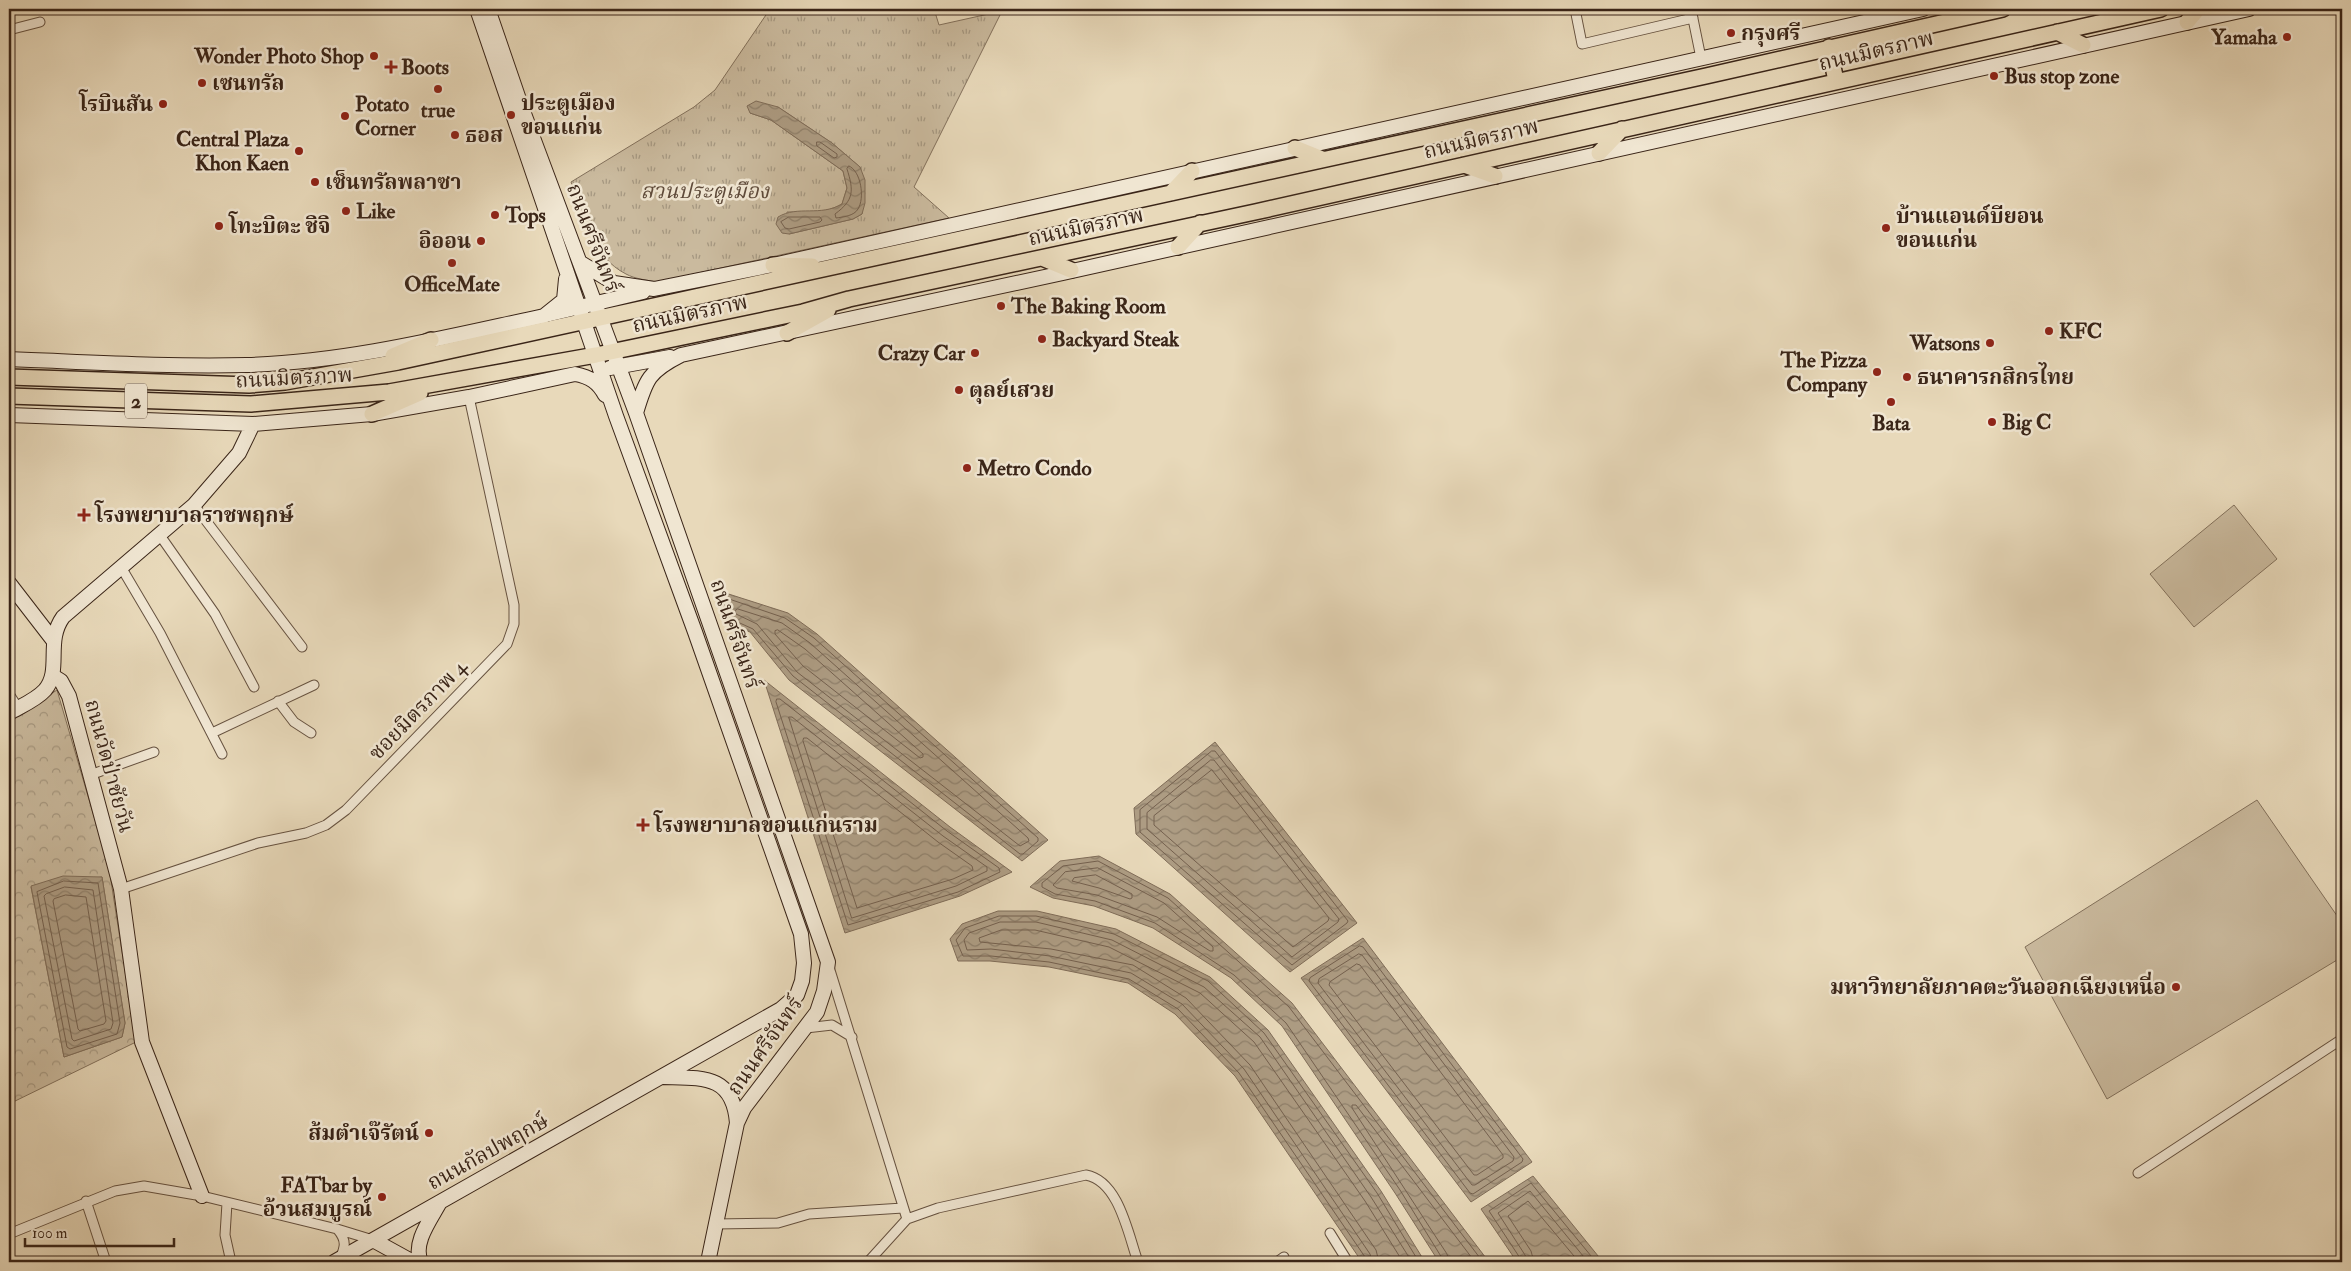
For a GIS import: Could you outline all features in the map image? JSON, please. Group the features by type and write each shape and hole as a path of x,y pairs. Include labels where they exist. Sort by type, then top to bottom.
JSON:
{"main road":[{"name":"ถนนศรีจันทร์","path":"477,9 616,416 768,837 801,934 804,963"},
{"name":"ถนนศรีจันทร์","path":"488,9 523,111 636,413 828,962 824,991 816,1012 806,1028 744,1108 736,1123 708,1262"},
{"name":"ถนนมิตรภาพ","path":"9,359 182,365 261,364 326,358 390,349 1923,9"},
{"name":"ถนนมิตรภาพ","path":"9,378 183,384 262,384 367,367 585,322 1706,76 1971,13 2003,9"},
{"name":"ถนนมิตรภาพ","path":"9,415 253,424 372,414 469,397 575,374 612,352 796,313 849,299 1463,165 2161,9"},
{"path":"2187,22 2198,9"},
{"name":"ถนนมิตรภาพ","path":"9,396 263,403 360,396 598,362 618,366 787,334 2250,9"},
{"path":"2058,32 2083,45"},
{"path":"1829,47 1836,81"},
{"path":"1598,153 1622,129"},
{"path":"1296,148 1322,159"},
{"path":"1463,165 1495,176"},
{"path":"1171,193 1192,171"},
{"path":"1178,247 1200,223"},
{"path":"1042,258 1071,270"},
{"path":"581,263 614,283 654,289"},
{"path":"781,263 837,267"},
{"path":"544,316 564,300 567,286 564,266"},
{"path":"787,334 849,299"},
{"path":"367,367 431,340"},
{"path":"636,413 648,380 660,366 681,355"},
{"path":"575,374 590,377 601,387 616,416"},
{"path":"372,414 439,385"},
{"path":"13,710 45,690 53,676 55,628 63,617 194,505 239,453 253,424"},
{"path":"9,582 53,640"},
{"name":"ถนนวัดป่าชัยวัน","path":"53,676 61,681 70,696 121,889 142,1042 202,1196"},
{"name":"ถนนกัลปพฤกษ์","path":"337,1261 781,1010 797,994 802,980 804,963"},
{"path":"662,1076 696,1078 718,1083 725,1089 735,1107 736,1123"},
{"path":"422,1262 418,1256 419,1246 440,1202"},
{"path":"373,1240 413,1262"}],"street":[{"path":"1575,9 1582,44 1692,13 1701,58"},
{"path":"9,30 40,22"},
{"name":"ซอยมิตรภาพ 4","path":"121,889 258,843 306,833 326,825 346,810 507,644 514,624 514,605 469,397"},
{"path":"194,505 302,647"},
{"path":"159,534 215,614 254,687"},
{"path":"121,567 160,633 222,754"},
{"path":"212,733 314,685"},
{"path":"9,694 13,710"},
{"path":"278,701 294,722 311,733"},
{"path":"90,775 154,752"},
{"path":"828,962 907,1219"},
{"path":"806,1028 832,1025 852,1038"},
{"path":"2138,1173 2342,1039"},
{"path":"868,1262 907,1219 938,1208 1086,1174 1100,1180 1112,1192 1138,1262"},
{"path":"9,1234 86,1201 115,1191 144,1186 202,1196 337,1229 373,1240"},
{"path":"86,1201 106,1262"},
{"path":"227,1203 225,1235 231,1262"},
{"path":"715,1224 778,1224 809,1214 903,1208"},
{"path":"337,1229 344,1238 345,1246 337,1261"},
{"path":"1330,1233 1348,1262"}],"green space":[{"name":"สวนประตูเมือง","path":"770,9 934,9 939,25 1002,11 914,187 949,218 657,282 630,276 614,267 597,246 585,222 571,182 694,107 715,90","holes":["778,107 832,143 860,167 862,214 853,219 789,234 787,212 822,211 842,204 847,188 843,171 771,120 750,113"]},
{"path":"2234,505 2277,559 2194,627 2150,574"},
{"path":"57,690 109,868 136,1042 9,1104 9,721","holes":["102,877 125,1023 122,1037 64,1057 31,887"]},
{"path":"2257,800 2342,923 2342,957 2107,1099 2025,947"}],"water":[{"path":"756,101 778,107 832,143 860,167 865,180 865,203 862,214 853,219 789,234 782,233 776,224 778,217 793,212 834,208 842,204 847,188 843,171 771,120 750,113 747,106"},
{"path":"716,590 788,613 817,634 1048,840 1022,861 789,680 750,632 727,623"},
{"path":"764,680 950,827 1012,872 960,896 845,933"},
{"path":"1215,742 1357,923 1290,972 1136,834 1134,808"},
{"path":"1099,856 1170,894 1292,1003 1489,1262 1439,1262 1395,1193 1282,1026 1231,978 1153,928 1094,906 1053,898 1030,887 1060,861"},
{"path":"63,876 102,877 125,1023 122,1037 64,1057 31,886"},
{"path":"998,911 1037,911 1116,929 1210,977 1268,1030 1381,1191 1425,1262 1362,1262 1235,1076 1175,1014 1128,983 1049,967 990,961 958,961 950,939 962,924"},
{"path":"1363,938 1532,1162 1471,1202 1301,978"},
{"path":"1533,1176 1603,1262 1517,1262 1481,1209"}],"place":[{"name":"กรุงศรี","path":"1731,33"},
{"name":"Yamaha","path":"2287,37"},
{"name":"Wonder Photo Shop","path":"374,56"},
{"name":"Boots","path":"391,67"},
{"name":"Bus stop zone","path":"1994,76"},
{"name":"เซนทรัล","path":"202,83"},
{"name":"true","path":"438,89"},
{"name":"โรบินสัน","path":"163,104"},
{"name":"ประตูเมือง ขอนแก่น","path":"511,115"},
{"name":"Potato Corner","path":"345,116"},
{"name":"ธอส","path":"455,135"},
{"name":"Central Plaza Khon Kaen","path":"299,151"},
{"name":"เซ็นทรัลพลาซา","path":"315,182"},
{"name":"Like","path":"346,211"},
{"name":"Tops","path":"495,215"},
{"name":"โทะบิตะ ชิจิ","path":"219,226"},
{"name":"บ้านแอนด์บียอน ขอนแก่น","path":"1886,228"},
{"name":"อิออน","path":"481,241"},
{"name":"OfficeMate","path":"452,263"},
{"name":"The Baking Room","path":"1001,306"},
{"name":"KFC","path":"2049,331"},
{"name":"Backyard Steak","path":"1042,339"},
{"name":"Watsons","path":"1990,343"},
{"name":"Crazy Car","path":"975,353"},
{"name":"The Pizza Company","path":"1877,372"},
{"name":"ธนาคารกสิกรไทย","path":"1907,377"},
{"name":"ตุลย์เสวย","path":"959,390"},
{"name":"Bata","path":"1891,402"},
{"name":"Big C","path":"1992,422"},
{"name":"Metro Condo","path":"967,468"},
{"name":"โรงพยาบาลราชพฤกษ์","path":"84,515"},
{"name":"โรงพยาบาลขอนแก่นราม","path":"643,825"},
{"name":"มหาวิทยาลัยภาคตะวันออกเฉียงเหนี่อ","path":"2176,987"},
{"name":"ส้มตำเจ๊รัตน์","path":"429,1133"},
{"name":"FATbar by อ้วนสมบูรณ์","path":"382,1197"}]}
